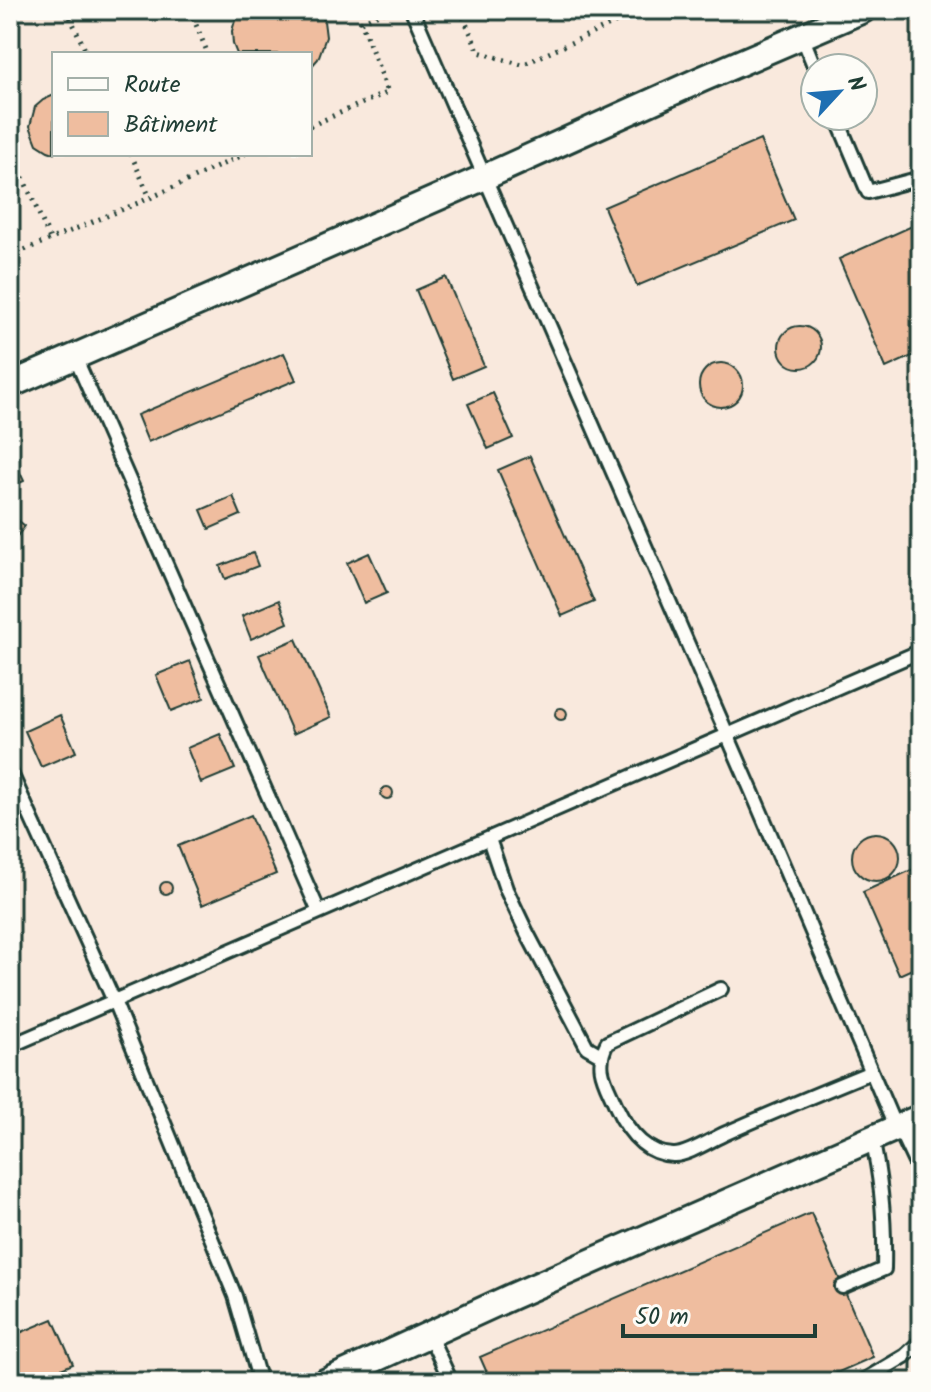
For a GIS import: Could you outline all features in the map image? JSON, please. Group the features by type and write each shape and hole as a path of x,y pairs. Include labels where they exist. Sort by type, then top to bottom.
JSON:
{"street":[{"path":"10,385 863,10"},
{"path":"325,1382 907,1124 921,1161"}],"lane":[{"path":"412,10 871,1072 907,1124"},
{"path":"802,36 808,52"},
{"path":"843,132 868,192 921,178"},
{"path":"75,357 319,912"},
{"path":"10,1046 921,651"},
{"path":"10,771 114,1001 235,1296 260,1382"},
{"path":"489,839 506,889 527,933 587,1047 601,1055"},
{"path":"721,989 607,1043 601,1055 600,1068 623,1122 641,1143 657,1153 677,1156 871,1072"},
{"path":"842,1287 884,1269 885,1233 879,1172 872,1139"},
{"path":"429,1334 451,1382"},
{"path":"861,1382 905,1356 921,1341"}],"path":[{"path":"67,10 86,52"},
{"path":"190,10 207,52"},
{"path":"312,125 388,92 361,22 388,10"},
{"path":"460,10 479,52 522,65 643,10"},
{"path":"10,148 50,239"},
{"path":"132,156 150,198"},
{"path":"10,256 150,198 241,156"}],"shaded area":[{"path":"10,10 921,10 921,1382 10,1382"}],"building":[{"path":"238,10 319,10 326,37 318,59 312,66 312,52 236,52 232,31"},
{"path":"52,96 52,152 37,144 30,126 35,107"},
{"path":"760,140 794,220 637,286 604,207"},
{"path":"921,222 921,352 886,368 839,259"},
{"path":"446,277 484,366 453,379 416,290"},
{"path":"800,326 815,332 821,347 815,362 800,368 785,362 779,347 785,332"},
{"path":"284,353 296,380 148,442 137,415"},
{"path":"721,363 736,370 743,385 736,400 721,407 706,400 699,385 706,370"},
{"path":"493,393 513,438 488,449 468,404"},
{"path":"530,456 594,602 562,616 498,470"},
{"path":"13,458 24,481 10,487 10,459"},
{"path":"233,496 241,515 209,529 201,510"},
{"path":"10,503 14,503 14,517 25,526 10,545"},
{"path":"253,553 258,566 225,579 220,566"},
{"path":"369,553 387,593 364,603 347,563"},
{"path":"279,600 288,623 251,639 242,616"},
{"path":"296,639 331,717 293,734 259,655"},
{"path":"190,661 204,698 171,711 156,675"},
{"path":"561,708 567,714 561,720 555,714"},
{"path":"60,715 76,752 41,767 25,731"},
{"path":"220,734 235,769 201,783 187,748"},
{"path":"387,787 393,793 387,799 381,793"},
{"path":"251,815 276,874 202,905 178,846"},
{"path":"876,833 893,840 900,857 893,874 876,881 859,874 852,857 859,840"},
{"path":"920,866 921,965 899,975 863,892"},
{"path":"166,882 172,888 166,894 160,888"},
{"path":"811,1213 873,1357 816,1382 491,1382 480,1357"},
{"path":"53,1319 73,1364 30,1382 10,1382 10,1337"}]}
